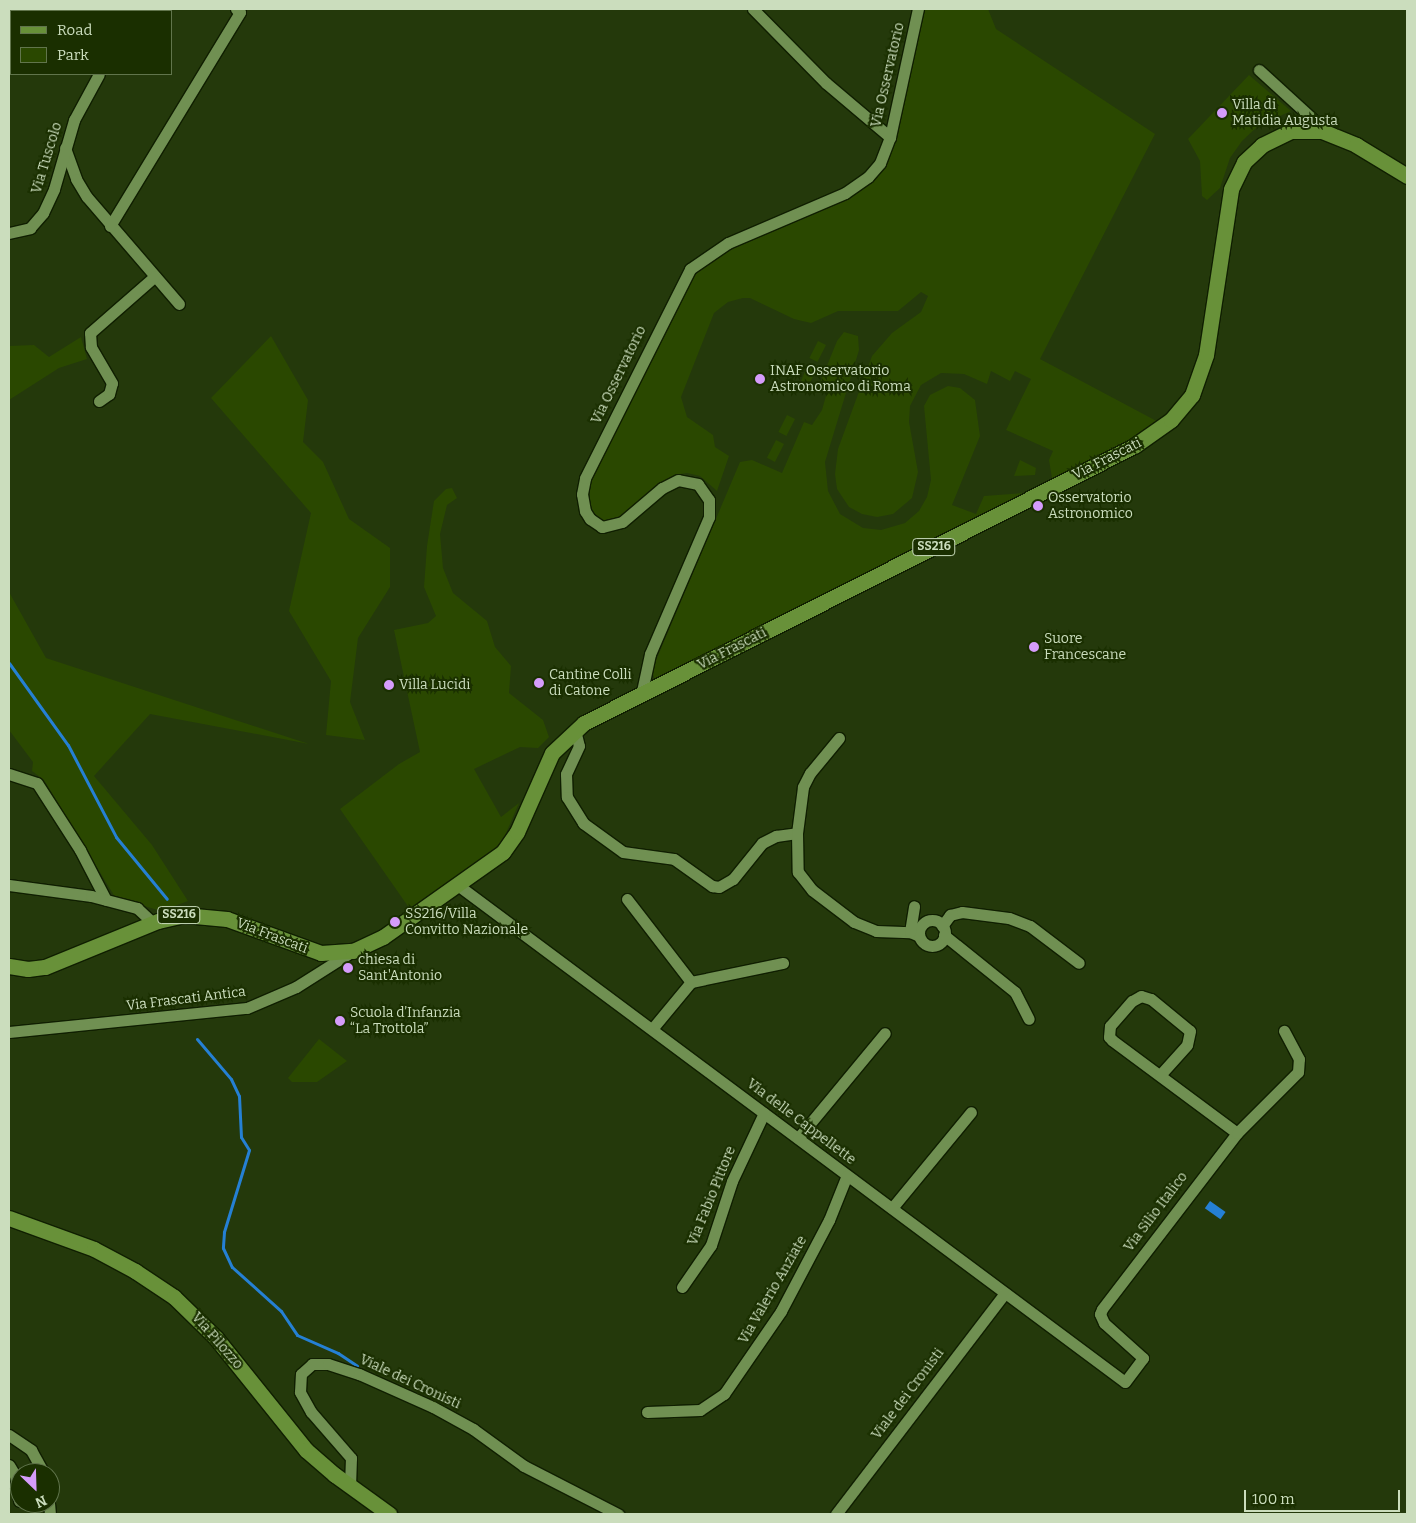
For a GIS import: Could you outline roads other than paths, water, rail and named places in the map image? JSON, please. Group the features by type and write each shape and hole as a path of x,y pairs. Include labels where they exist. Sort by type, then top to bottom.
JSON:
{"main road":[{"name":"Via Frascati","path":"9,966 31,969 50,966 153,923 178,915 210,915 245,924 314,952 353,951 396,930 491,863 509,845 548,759 575,730 1134,446 1165,426 1188,401 1204,361 1219,279 1229,195 1237,174 1252,153 1280,135 1300,130 1327,132 1367,151 1407,176"},
{"name":"Via Pilozzo","path":"9,1218 94,1249 136,1271 174,1297 216,1338 306,1450 350,1486 389,1514"}],"street":[{"path":"753,9 826,83 890,137"},
{"name":"Via Osservatorio","path":"641,696 650,654 709,517 709,500 698,484 678,480 662,488 622,522 602,527 590,519 586,511 582,494 585,478 690,269 728,243 853,188 880,163 890,137 918,9"},
{"path":"110,226 238,10"},
{"name":"Via Frascati","path":"1259,70 1327,132"},
{"name":"Via Tuscolo","path":"9,233 26,230 40,218 54,189 65,148 77,114 98,75"},
{"path":"65,148 80,187 110,226 179,304"},
{"path":"99,402 109,394 112,383 91,347 90,333 154,276"},
{"path":"575,730 579,746 566,774 567,797 583,823 623,852 674,859 712,886 719,887 733,879 762,843 776,836 797,833"},
{"path":"839,738 806,779 797,833 796,868 812,890 843,915 866,928 915,934 930,946 941,942 943,930 950,915 962,912 1009,918 1030,926 1079,963"},
{"path":"9,774 37,783 80,850 106,900"},
{"path":"9,885 106,900 137,908 153,923"},
{"name":"Via delle Cappellette","path":"459,886 1126,1382"},
{"path":"627,899 691,982"},
{"path":"914,906 915,934"},
{"path":"915,934 926,921 935,921 1015,992 1029,1019"},
{"name":"Via Frascati Antica","path":"9,1032 247,1008 296,987 353,951"},
{"path":"652,1030 691,982 783,963"},
{"path":"1160,1075 1187,1045 1190,1031 1151,999 1140,996 1132,1001 1110,1026 1107,1033 1112,1040 1236,1133 1298,1072 1299,1059 1284,1031"},
{"path":"798,1138 885,1033"},
{"path":"892,1208 971,1112"},
{"name":"Via Fabio Pittore","path":"682,1287 711,1245 732,1181 764,1113"},
{"name":"Via Silio Italico","path":"1126,1382 1143,1358 1104,1324 1100,1314 1102,1309 1236,1133"},
{"name":"Via Valerio Anziate","path":"648,1412 700,1410 724,1394 781,1312 829,1220 847,1175"},
{"name":"Viale dei Cronisti","path":"836,1514 1005,1293"},
{"name":"Viale dei Cronisti","path":"350,1486 351,1458 311,1412 300,1392 301,1374 314,1363 328,1364 359,1374 433,1407 472,1429 524,1466 618,1514"},
{"path":"9,1435 31,1450 38,1463"}],"water":[{"path":"1210,1201 1226,1212 1220,1219 1205,1208"}],"waterway":[{"path":"9,663 68,745 116,837 167,899"},
{"path":"197,1039 231,1079 239,1096 241,1137 249,1150 224,1232 223,1248 232,1267 281,1311 297,1335 338,1353 357,1366"}],"place":[{"name":"Villa di Matidia Augusta","path":"1222,113"},
{"name":"INAF Osservatorio Astronomico di Roma","path":"760,379"},
{"name":"Osservatorio Astronomico","path":"1038,506"},
{"name":"Suore Francescane","path":"1034,647"},
{"name":"Cantine Colli di Catone","path":"539,683"},
{"name":"Villa Lucidi","path":"389,685"},
{"name":"SS216/Villa Convitto Nazionale","path":"395,922"},
{"name":"chiesa di Sant'Antonio","path":"348,968"},
{"name":"Scuola d’Infanzia “La Trottola”","path":"340,1021"}]}
